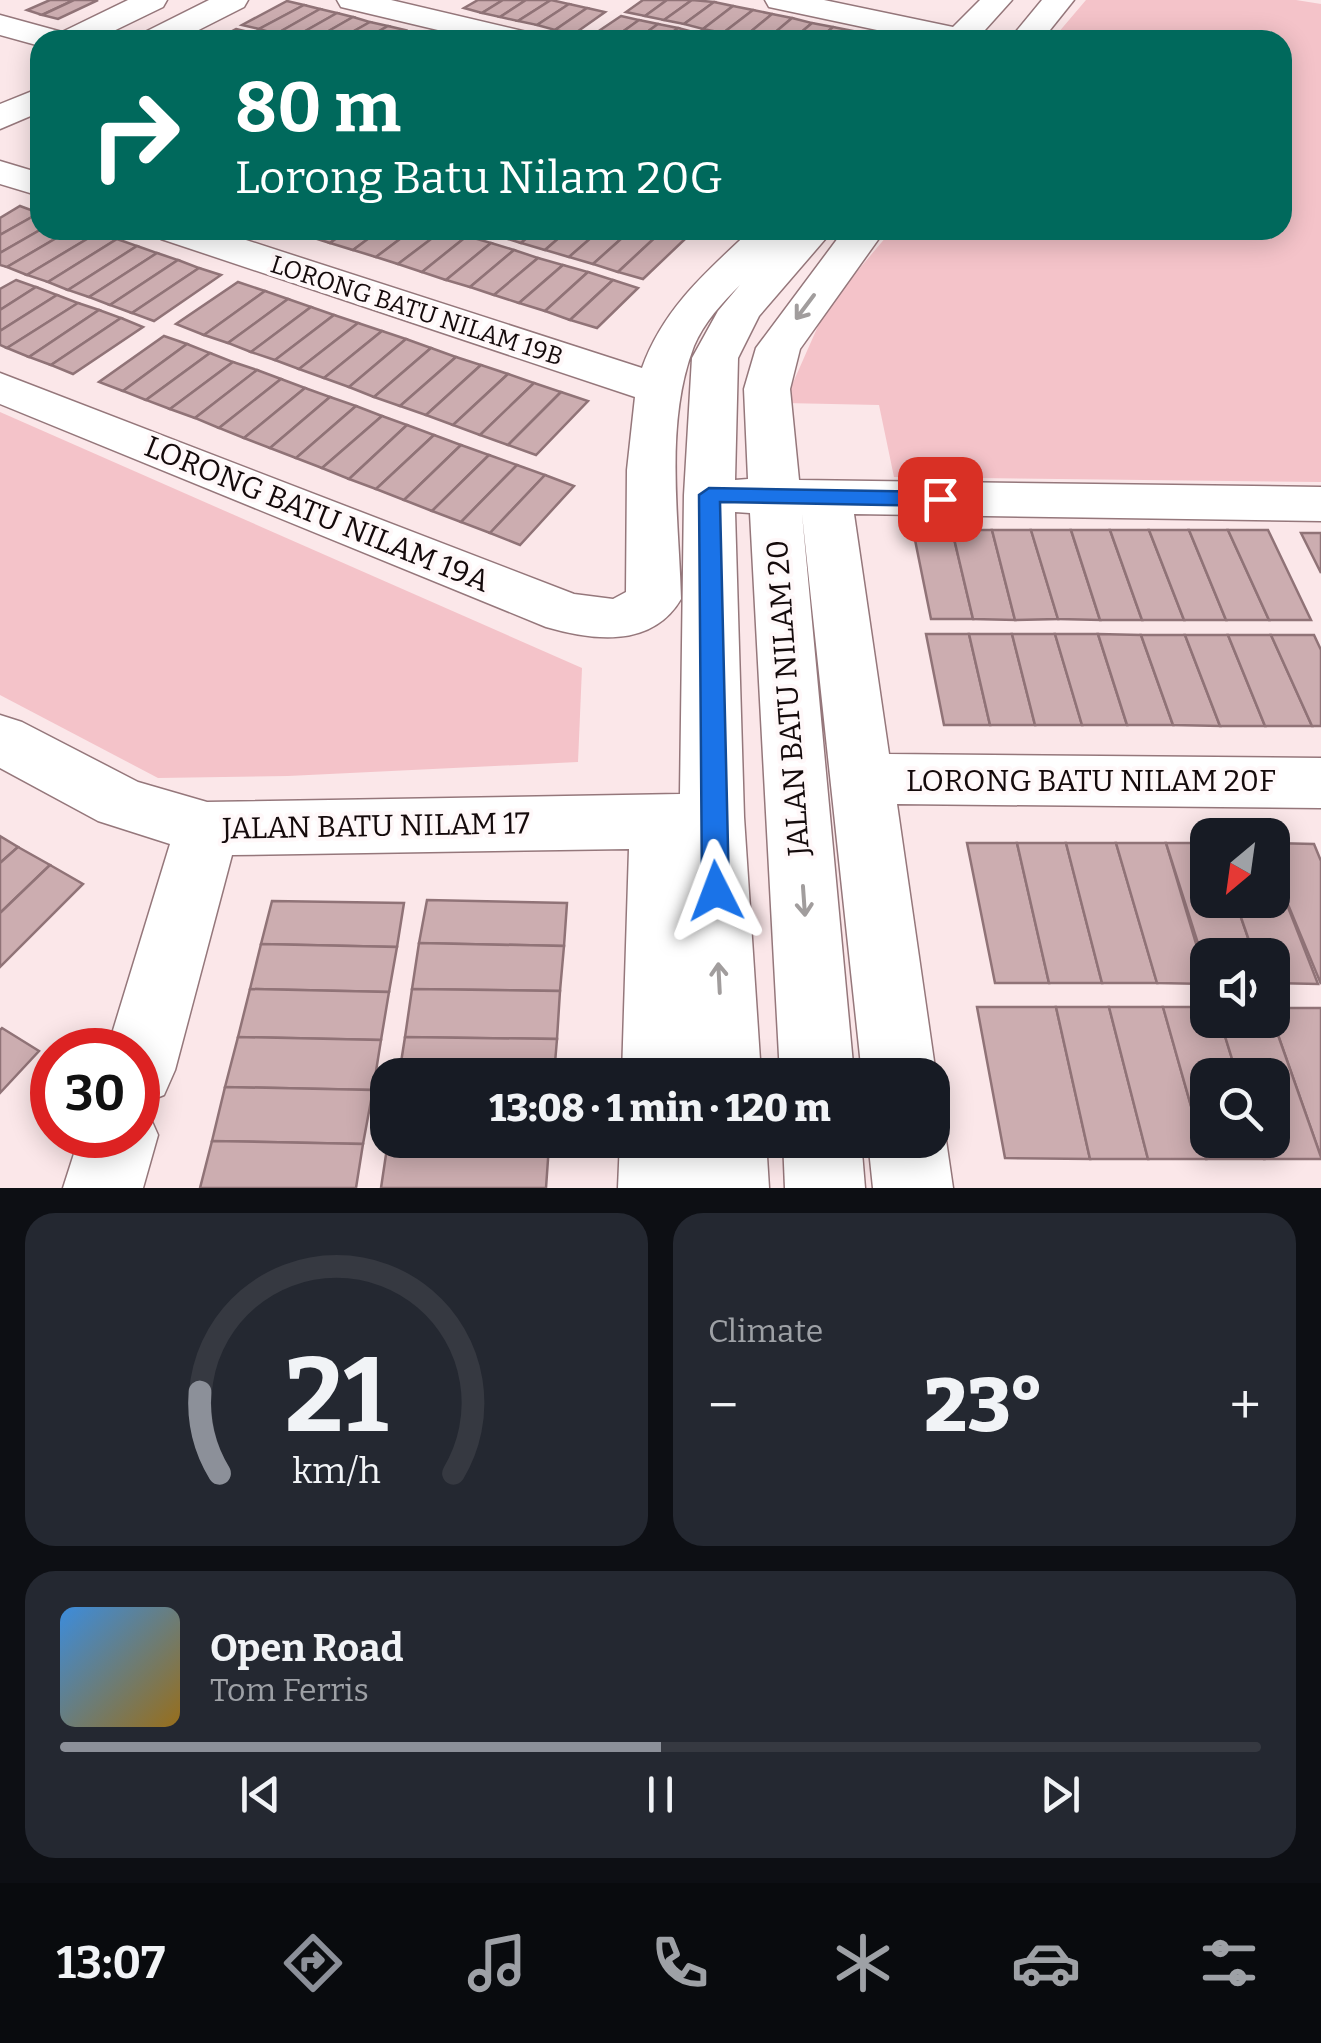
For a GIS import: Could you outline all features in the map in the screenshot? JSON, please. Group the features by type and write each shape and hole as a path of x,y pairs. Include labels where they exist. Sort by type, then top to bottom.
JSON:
{"street":[{"path":"90,30 152,0"},
{"path":"174,30 233,0"},
{"path":"352,0 478,30"},
{"path":"780,0 925,30"},
{"path":"975,30 997,0"},
{"path":"980,30 1020,0"},
{"path":"1034,30 1059,0"},
{"path":"0,24 30,33"},
{"path":"0,118 30,103"},
{"path":"0,172 30,182"},
{"name":"LORONG BATU NILAM 19B","path":"206,240 658,389"},
{"path":"658,389 673,343 700,305 796,240"},
{"path":"661,1058 687,819 715,358 740,310 798,240"},
{"name":"JALAN BATU NILAM 20","path":"799,240 767,389 799,497 816,1058"},
{"name":"LORONG BATU NILAM 19A","path":"0,386 566,613 617,621 638,614 653,598 658,389"},
{"path":"709,495 1321,504"},
{"path":"799,497 862,779 897,1058"},
{"name":"JALAN BATU NILAM 17","path":"0,739 120,803 207,829 687,819"},
{"name":"LORONG BATU NILAM 20F","path":"862,779 1321,782"},
{"path":"687,819 722,1058"},
{"path":"150,1028 207,829"},
{"path":"103,1188 112,1158"},
{"path":"658,1188 659,1158"},
{"path":"728,1158 729,1188"},
{"path":"763,1158 764,1188"},
{"path":"823,1158 825,1188"},
{"path":"909,1158 913,1188"}],"shaded area":[{"path":"1086,0 1296,0 1321,4 1321,482 894,477 879,405 784,403 826,308 884,240 1292,240 1292,30 1060,30"},
{"path":"0,412 582,668 578,762 158,778 0,695"}],"building":[{"path":"50,0 74,0 42,15 27,10"},
{"path":"74,0 98,0 58,19 42,15"},
{"path":"478,0 503,0 482,13 464,8"},
{"path":"503,0 526,0 500,17 482,13"},
{"path":"526,0 551,0 518,21 500,17"},
{"path":"551,0 569,4 537,25 518,21"},
{"path":"643,0 667,0 645,16 626,12"},
{"path":"667,0 692,0 664,20 645,16"},
{"path":"692,0 714,2 684,24 664,20"},
{"path":"287,1 304,5 259,29 242,25"},
{"path":"714,2 733,6 703,29 684,24"},
{"path":"569,4 587,8 555,30 537,25"},
{"path":"304,5 320,9 283,30 259,29"},
{"path":"733,6 753,10 727,30 703,29"},
{"path":"587,8 605,12 580,30 555,30"},
{"path":"320,9 337,13 307,30 283,30"},
{"path":"753,10 772,14 753,30 727,30"},
{"path":"337,13 353,17 330,30 307,30"},
{"path":"772,14 792,18 778,30 753,30"},
{"path":"621,16 639,20 625,30 600,30"},
{"path":"353,17 370,22 356,30 330,30"},
{"path":"792,18 812,23 804,30 778,30"},
{"path":"639,20 658,24 650,30 625,30"},
{"path":"370,22 388,26 381,30 356,30"},
{"path":"812,23 833,27 830,30 804,30"},
{"path":"658,24 678,28 675,30 650,30"},
{"path":"20,206 30,210 30,218 0,235 0,218"},
{"path":"30,218 30,236 0,253 0,235"},
{"path":"30,236 30,240 53,240 7,267 0,265 0,253"},
{"path":"53,240 85,240 27,275 7,267"},
{"path":"85,240 115,240 48,282 27,275"},
{"path":"115,240 137,246 68,290 48,282"},
{"path":"334,240 366,240 353,250 330,243"},
{"path":"366,240 399,240 376,257 353,250"},
{"path":"399,240 430,240 398,264 376,257"},
{"path":"430,240 462,240 422,272 398,264"},
{"path":"462,240 491,243 446,280 422,272"},
{"path":"524,240 556,240 545,250 521,243"},
{"path":"556,240 589,240 569,257 545,250"},
{"path":"589,240 620,240 593,264 569,257"},
{"path":"620,240 652,240 618,272 593,264"},
{"path":"652,240 684,240 643,279 618,272"},
{"path":"491,243 514,250 470,287 446,280"},
{"path":"137,246 157,253 89,297 68,290"},
{"path":"514,250 538,258 494,295 470,287"},
{"path":"157,253 178,260 110,305 89,297"},
{"path":"538,258 563,265 519,303 494,295"},
{"path":"178,260 199,268 132,313 110,305"},
{"path":"563,265 588,272 545,311 519,303"},
{"path":"199,268 221,275 154,321 132,313"},
{"path":"588,272 613,280 570,320 545,311"},
{"path":"16,280 36,287 0,310 0,289"},
{"path":"613,280 638,288 597,328 570,320"},
{"path":"238,282 265,291 204,335 176,324"},
{"path":"36,287 57,295 0,331 0,310"},
{"path":"265,291 288,299 228,343 204,335"},
{"path":"57,295 78,303 7,348 0,345 0,331"},
{"path":"288,299 311,307 251,352 228,343"},
{"path":"78,303 99,310 29,357 7,348"},
{"path":"311,307 334,315 275,360 251,352"},
{"path":"99,310 121,318 51,365 29,357"},
{"path":"334,315 358,323 299,369 275,360"},
{"path":"121,318 143,327 73,374 51,365"},
{"path":"358,323 382,331 324,378 299,369"},
{"path":"382,331 406,339 349,387 324,378"},
{"path":"164,336 187,344 123,391 99,382"},
{"path":"406,339 431,348 374,397 349,387"},
{"path":"187,344 210,353 146,400 123,391"},
{"path":"431,348 456,357 400,406 374,397"},
{"path":"210,353 233,362 170,409 146,400"},
{"path":"456,357 481,365 426,415 400,406"},
{"path":"233,362 257,370 195,418 170,409"},
{"path":"481,365 508,374 453,425 426,415"},
{"path":"257,370 281,379 219,428 195,418"},
{"path":"508,374 534,383 480,435 453,425"},
{"path":"281,379 305,388 244,438 219,428"},
{"path":"534,383 561,392 508,445 480,435"},
{"path":"305,388 330,397 270,448 244,438"},
{"path":"561,392 588,401 536,455 508,445"},
{"path":"330,397 356,406 296,458 270,448"},
{"path":"356,406 382,416 322,468 296,458"},
{"path":"382,416 407,425 349,479 322,468"},
{"path":"407,425 434,435 376,489 349,479"},
{"path":"434,435 461,445 404,500 376,489"},
{"path":"461,445 489,455 432,511 404,500"},
{"path":"489,455 517,465 461,522 432,511"},
{"path":"517,465 545,475 490,533 461,522"},
{"path":"545,475 574,486 520,545 490,533"},
{"path":"913,530 952,530 973,619 931,619"},
{"path":"952,530 992,530 1015,620 973,619"},
{"path":"992,530 1031,530 1058,619 1015,620"},
{"path":"1031,530 1071,530 1100,620 1058,619"},
{"path":"1071,530 1110,530 1142,620 1100,620"},
{"path":"1110,530 1149,530 1184,620 1142,620"},
{"path":"1149,530 1189,530 1226,620 1184,620"},
{"path":"1189,530 1228,530 1269,620 1226,620"},
{"path":"1228,530 1268,530 1311,620 1269,620"},
{"path":"1301,533 1321,533 1321,573"},
{"path":"926,634 969,634 990,725 944,725"},
{"path":"969,634 1012,634 1035,725 990,725"},
{"path":"1012,634 1055,634 1082,725 1035,725"},
{"path":"1055,634 1098,634 1127,725 1082,725"},
{"path":"1098,634 1141,635 1173,725 1127,725"},
{"path":"1141,635 1185,635 1220,726 1173,725"},
{"path":"1185,635 1228,635 1265,726 1220,726"},
{"path":"1228,635 1271,635 1312,726 1265,726"},
{"path":"1271,635 1314,635 1321,650 1321,726 1312,726"},
{"path":"0,836 18,847 0,863"},
{"path":"967,843 1017,843 1049,983 995,983"},
{"path":"1017,843 1066,843 1102,983 1049,983"},
{"path":"1066,843 1116,843 1157,983 1102,983"},
{"path":"1116,843 1166,843 1194,938 1190,938 1190,984 1157,983"},
{"path":"1166,843 1190,843 1190,918 1241,918 1248,938 1196,938"},
{"path":"1290,843 1314,844 1321,861 1321,984 1290,909"},
{"path":"18,847 50,865 0,913 0,863"},
{"path":"50,865 83,884 0,967 0,913"},
{"path":"427,900 567,903 564,946 419,943"},
{"path":"272,901 404,903 397,947 261,944"},
{"path":"1290,912 1318,984 1290,983 1290,938 1248,938 1241,918 1290,918"},
{"path":"419,943 564,946 560,991 412,989"},
{"path":"261,944 397,947 389,992 250,989"},
{"path":"250,989 389,992 381,1040 238,1037"},
{"path":"412,989 560,991 557,1039 405,1037"},
{"path":"977,1007 1056,1007 1090,1159 1005,1158"},
{"path":"1056,1007 1109,1007 1148,1159 1090,1159"},
{"path":"1109,1007 1163,1007 1190,1102 1190,1158 1206,1159 1148,1159"},
{"path":"1163,1007 1190,1007 1190,1038 1226,1038 1232,1058 1190,1058 1190,1102"},
{"path":"1290,1008 1321,1008 1321,1157 1290,1069 1290,1058 1286,1058 1279,1038 1290,1038"},
{"path":"0,1030 30,1045 30,1061 0,1093"},
{"path":"238,1037 381,1040 378,1058 370,1058 370,1090 225,1087"},
{"path":"405,1037 557,1039 555,1058 402,1058"},
{"path":"1226,1038 1279,1038 1286,1058 1232,1058"},
{"path":"1290,1070 1321,1159 1264,1159 1290,1158"},
{"path":"225,1087 370,1090 363,1144 212,1141"},
{"path":"212,1141 363,1144 356,1188 200,1188"},
{"path":"385,1158 548,1158 546,1188 381,1188"}],"route":[{"path":"716,891 709,495 940,499"}]}
